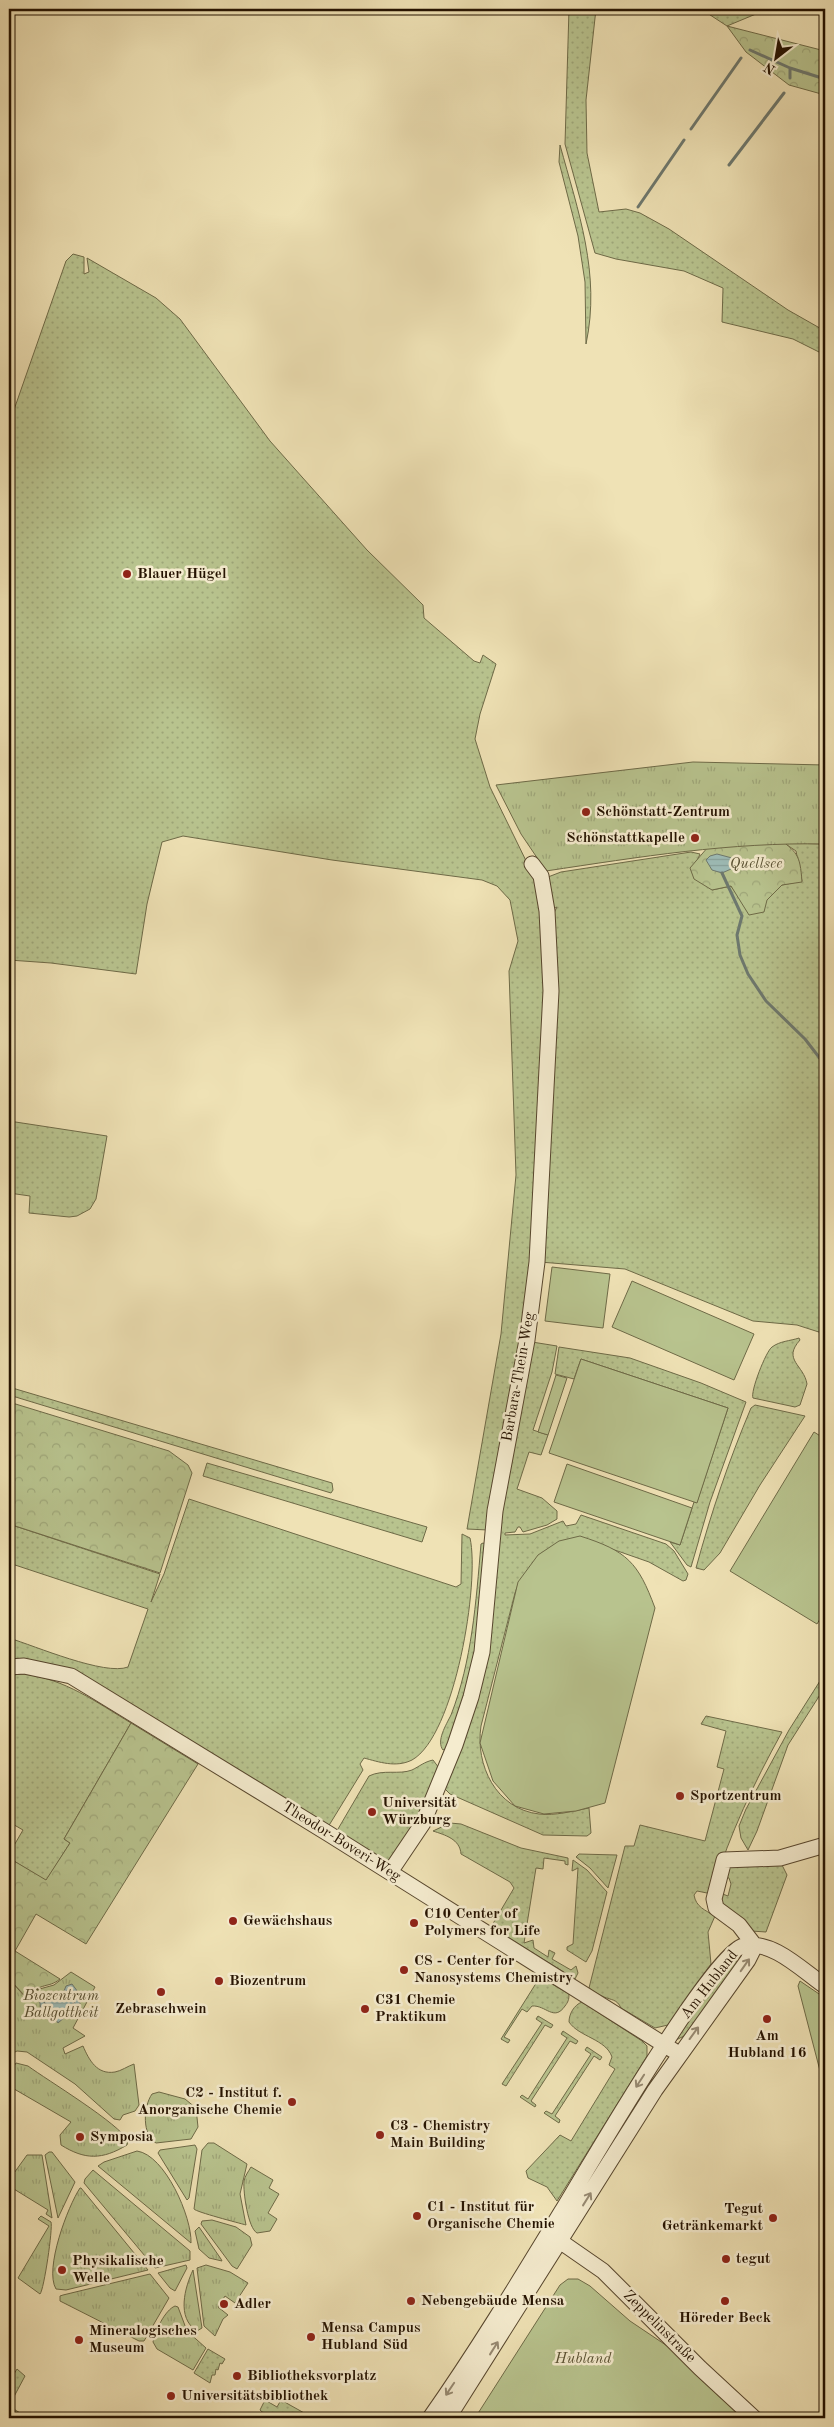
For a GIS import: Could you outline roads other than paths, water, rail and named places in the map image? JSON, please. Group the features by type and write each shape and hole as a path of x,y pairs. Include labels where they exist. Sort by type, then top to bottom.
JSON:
{"street":[{"name":"Barbara-Thein-Weg","path":"390,1872 423,1823 455,1745 471,1697 482,1652 495,1511 527,1340 536,1262 551,991 550,949 545,902 541,876 532,864"},
{"name":"Theodor-Boveri-Weg","path":"9,1667 24,1666 71,1676 390,1872 679,2054"},
{"path":"825,1845 780,1858 724,1860 714,1899 716,1908 739,1925 755,1946 765,1947 774,1951 825,1986"},
{"name":"Am Hubland","path":"430,2418 555,2237 679,2054 748,1960 755,1946 742,1946 734,1951 665,2044 634,2090 555,2237 448,2418"},
{"name":"Zeppelinstraße","path":"555,2237 603,2271 700,2368 754,2418"}],"water":[{"path":"717,854 732,858 734,863 731,869 722,873 712,870 706,860 710,856"},
{"path":"72,1984 78,1992 80,2004 58,2023 49,2011 41,2009 39,1998 43,1992 62,1996 66,1986"}],"waterway":[{"path":"750,50 790,68 825,79"},
{"path":"691,129 741,58"},
{"path":"790,68 790,78"},
{"path":"729,165 784,93"},
{"path":"638,207 684,140"},
{"path":"722,873 742,916 737,935 740,955 748,974 766,1001 805,1039 825,1065"}],"place":[{"name":"Blauer Hügel","path":"127,574"},
{"name":"Schönstatt-Zentrum","path":"586,812"},
{"name":"Schönstattkapelle","path":"695,838"},
{"name":"Sportzentrum","path":"680,1796"},
{"name":"Universität Würzburg","path":"372,1812"},
{"name":"Gewächshaus","path":"233,1921"},
{"name":"C10 Center of Polymers for Life","path":"414,1923"},
{"name":"C8 - Center for Nanosystems Chemistry","path":"404,1970"},
{"name":"Biozentrum","path":"219,1981"},
{"name":"Zebraschwein","path":"161,1992"},
{"name":"C31 Chemie Praktikum","path":"365,2009"},
{"name":"Am Hubland 16","path":"767,2019"},
{"name":"C2 - Institut f. Anorganische Chemie","path":"292,2102"},
{"name":"C3 - Chemistry Main Building","path":"380,2135"},
{"name":"Symposia","path":"80,2137"},
{"name":"C1 - Institut für Organische Chemie","path":"417,2216"},
{"name":"Tegut Getränkemarkt","path":"773,2218"},
{"name":"tegut","path":"726,2259"},
{"name":"Physikalische Welle","path":"62,2270"},
{"name":"Nebengebäude Mensa","path":"411,2301"},
{"name":"Höreder Beck","path":"725,2301"},
{"name":"Adler","path":"224,2304"},
{"name":"Mensa Campus Hubland Süd","path":"311,2337"},
{"name":"Mineralogisches Museum","path":"79,2340"},
{"name":"Bibliotheksvorplatz","path":"237,2376"},
{"name":"Universitätsbibliothek","path":"171,2396"}],"park label":[{"name":"Quellsee","path":"756,864"},
{"name":"Biozentrum Ballgottheit","path":"61,2004"},
{"name":"Hubland","path":"583,2359"}]}
